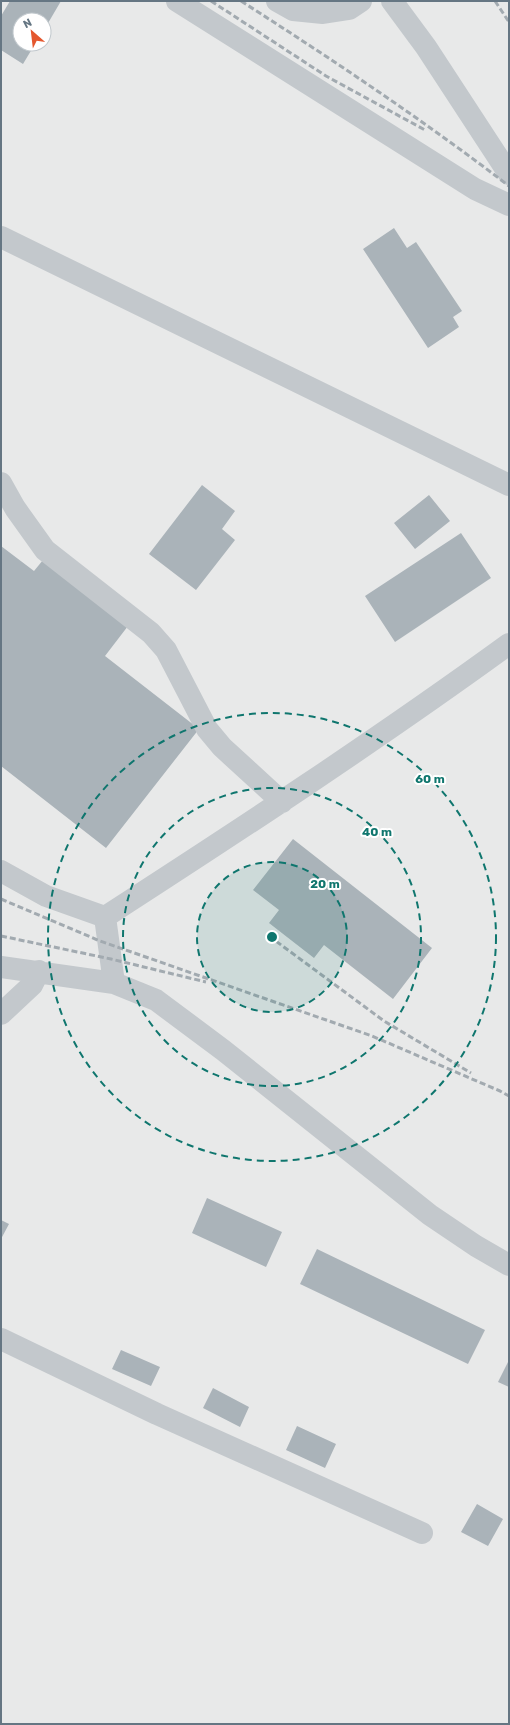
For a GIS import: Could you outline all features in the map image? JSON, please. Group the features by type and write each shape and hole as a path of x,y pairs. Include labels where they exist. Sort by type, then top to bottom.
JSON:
{"street":[{"path":"177,1 475,188 509,205"},
{"path":"276,1 293,10 323,13 349,9 361,1"},
{"path":"392,1 426,46 509,174"},
{"path":"1,237 509,485"},
{"path":"1,483 15,508 45,550 151,633 166,650 207,728 222,747 282,802"},
{"path":"105,917 282,802 452,686 509,644"},
{"path":"1,871 46,896 105,917"},
{"path":"105,917 114,983"},
{"path":"1,966 114,983 156,1000 223,1050 430,1215 476,1246 509,1265"},
{"path":"1,1014 32,984 39,971"},
{"path":"1,1339 157,1414 422,1533"}],"shaded area":[{"path":"1,1 509,1 509,1724 1,1724"}],"building":[{"path":"10,1 61,1 52,16 52,12 12,12 12,52 30,52 23,64 1,50 1,16"},
{"path":"394,228 407,248 416,242 462,311 453,317 459,327 428,348 363,249"},
{"path":"202,485 235,511 222,529 235,540 196,590 149,554"},
{"path":"429,495 450,521 415,549 394,523"},
{"path":"461,533 491,578 395,642 365,596"},
{"path":"1,546 34,571 43,560 128,626 105,656 199,729 106,848 1,766"},
{"path":"293,839 432,948 393,999 324,945 314,958 269,923 279,910 253,890"},
{"path":"207,1198 282,1232 266,1267 192,1233"},
{"path":"1,1220 9,1224 1,1239"},
{"path":"317,1249 485,1330 468,1364 300,1284"},
{"path":"121,1350 160,1367 151,1386 112,1369"},
{"path":"509,1360 509,1387 498,1382"},
{"path":"213,1388 249,1407 240,1427 203,1408"},
{"path":"297,1426 336,1444 325,1468 286,1450"},
{"path":"477,1504 503,1519 488,1546 461,1532"}],"railway":[{"path":"211,1 326,76 425,130"},
{"path":"241,1 377,91 509,186"},
{"path":"495,1 509,22"},
{"path":"1,899 100,941 372,1036 509,1096"},
{"path":"1,936 111,959 206,982"},
{"path":"269,936 384,1021 471,1073"}]}
